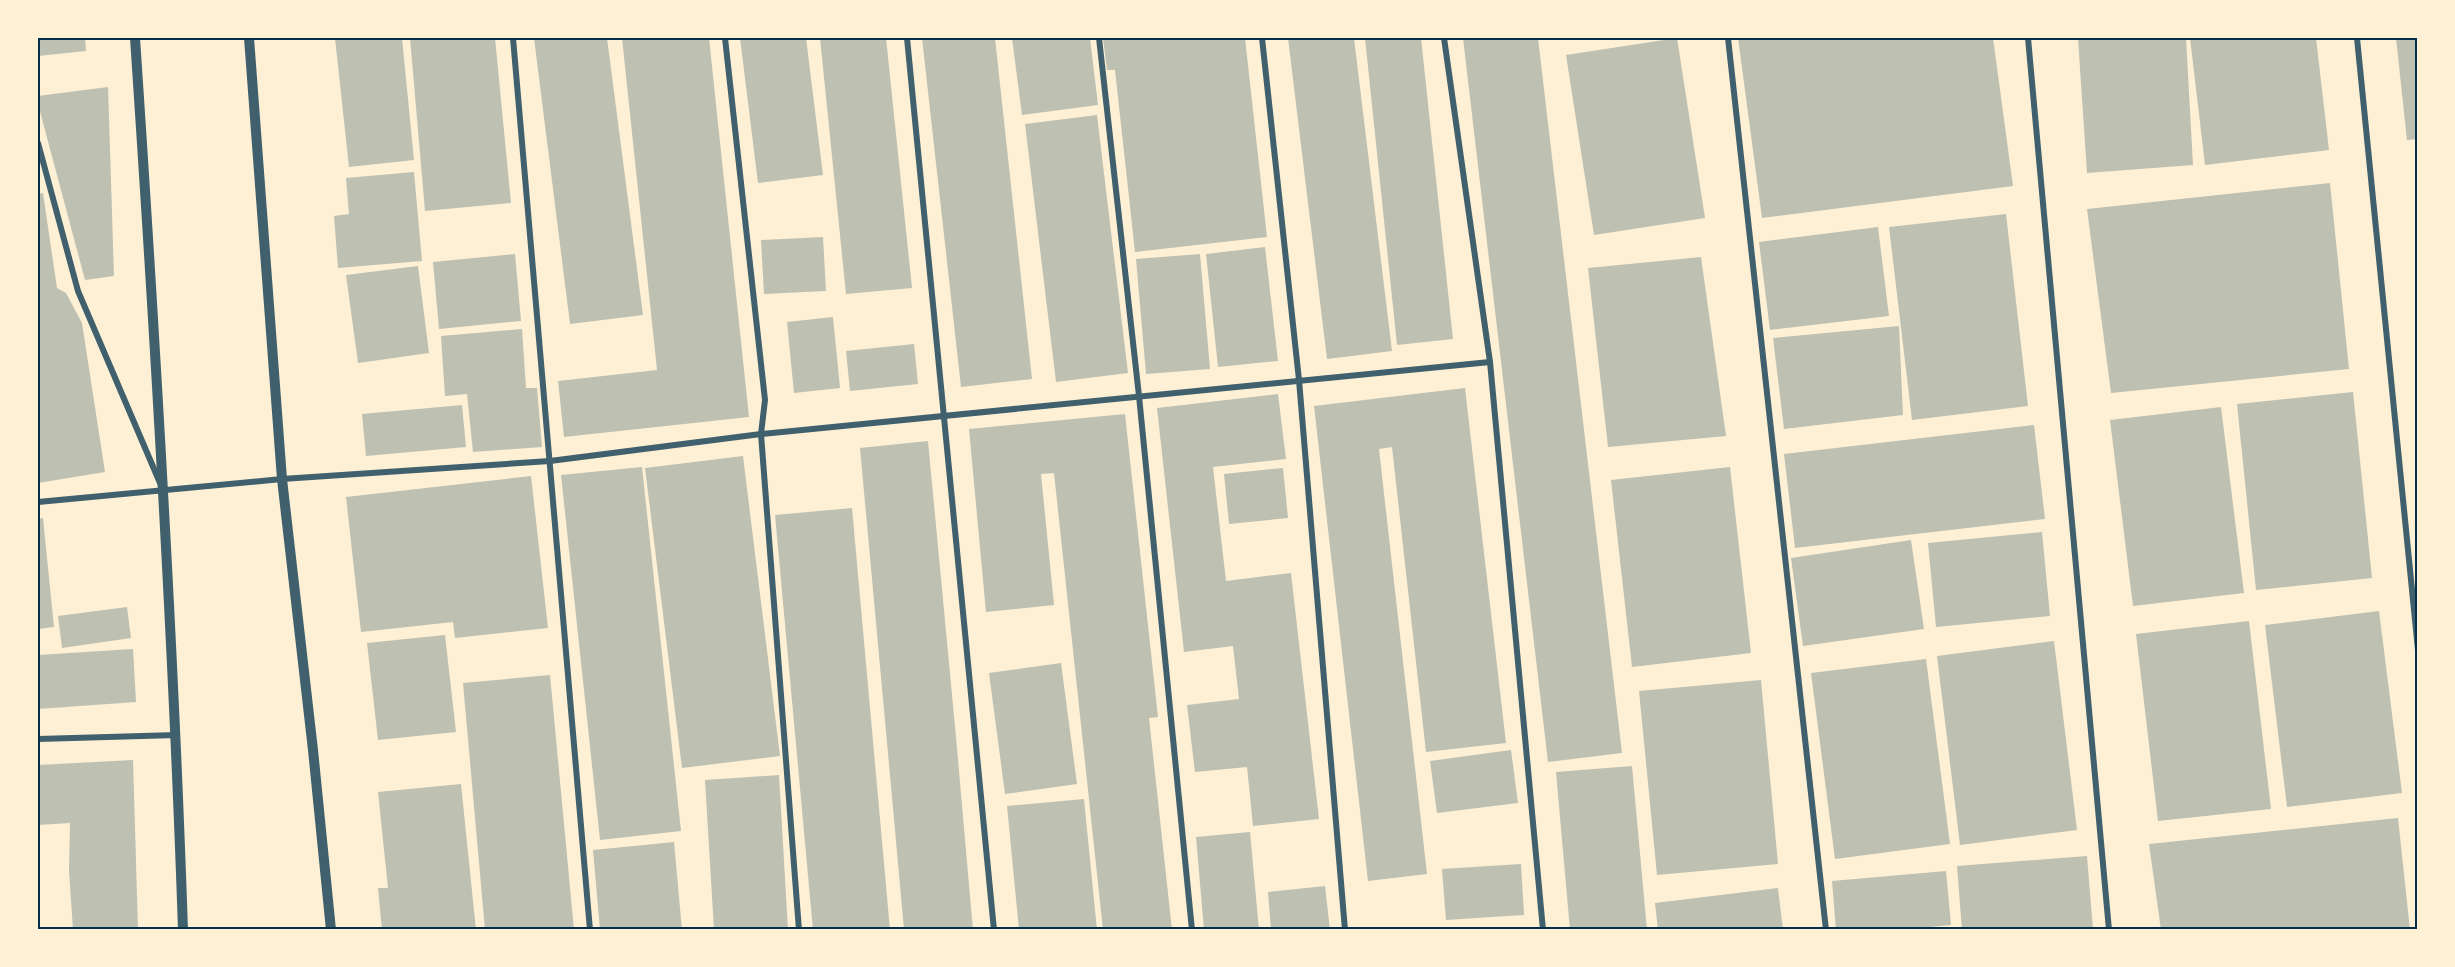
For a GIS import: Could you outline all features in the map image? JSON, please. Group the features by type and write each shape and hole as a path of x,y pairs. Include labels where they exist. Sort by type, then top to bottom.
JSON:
{"street":[{"path":"135,38 155,329 177,735 183,930"},
{"path":"249,38 282,479 314,750 331,930"},
{"path":"513,38 590,930"},
{"path":"725,38 765,400 761,434 799,930"},
{"path":"907,38 994,930"},
{"path":"1099,38 1139,396 1192,930"},
{"path":"1262,38 1299,380 1345,930"},
{"path":"1444,38 1490,362 1543,930"},
{"path":"1728,38 1826,930"},
{"path":"2028,38 2109,930"},
{"path":"2357,38 2418,650"},
{"path":"38,143 40,159 78,291 163,490"},
{"path":"38,502 282,479 550,461 761,434 1490,362"},
{"path":"38,739 177,735"}],"building":[{"path":"38,38 85,38 86,51 38,56"},
{"path":"335,38 402,38 414,160 349,167"},
{"path":"410,38 495,38 511,203 425,211"},
{"path":"534,38 607,38 643,315 570,324"},
{"path":"622,38 709,38 749,417 564,437 558,381 657,370"},
{"path":"740,38 806,38 823,175 758,183"},
{"path":"820,38 886,38 912,288 846,294"},
{"path":"922,38 995,38 1032,379 961,387"},
{"path":"1012,38 1090,38 1098,105 1022,115"},
{"path":"1103,38 1245,38 1267,237 1135,252 1115,70 1107,70"},
{"path":"1288,38 1354,38 1392,351 1327,359"},
{"path":"1365,38 1421,38 1453,339 1397,345"},
{"path":"1463,38 1538,38 1622,753 1548,762"},
{"path":"1677,38 1705,218 1594,235 1566,55"},
{"path":"1738,38 1993,38 2013,186 1762,218"},
{"path":"2078,38 2186,38 2193,165 2087,173"},
{"path":"2190,38 2316,38 2329,150 2205,165"},
{"path":"2396,38 2418,38 2418,139 2407,140"},
{"path":"108,87 114,276 85,280 38,104 38,96"},
{"path":"1097,115 1128,373 1056,382 1025,124"},
{"path":"414,172 422,261 338,268 334,216 349,214 346,178"},
{"path":"2330,183 2349,369 2111,393 2087,209"},
{"path":"43,193 57,288 66,293 82,323 105,472 38,483 38,194"},
{"path":"2006,214 2028,406 1912,420 1889,227"},
{"path":"1878,227 1889,316 1770,330 1759,242"},
{"path":"823,237 826,291 764,294 761,240"},
{"path":"1265,247 1278,361 1218,367 1206,254"},
{"path":"515,254 521,321 439,329 433,262"},
{"path":"1200,254 1210,369 1146,374 1136,259"},
{"path":"1701,257 1726,436 1608,447 1588,268"},
{"path":"418,266 429,353 358,363 346,275"},
{"path":"833,317 840,388 794,393 787,322"},
{"path":"1899,326 1903,415 1784,429 1773,338"},
{"path":"522,329 526,388 537,388 542,447 473,452 467,394 445,396 441,336"},
{"path":"914,344 918,384 850,391 846,351"},
{"path":"1465,388 1506,743 1426,752 1392,447 1379,449 1427,874 1368,881 1314,406"},
{"path":"2353,392 2372,578 2256,590 2237,404"},
{"path":"1278,394 1286,459 1213,467 1226,581 1291,573 1319,819 1253,826 1247,767 1195,772 1187,705 1239,699 1233,646 1184,652 1157,408"},
{"path":"462,405 466,447 366,456 362,414"},
{"path":"2221,407 2244,593 2133,606 2110,420"},
{"path":"1125,414 1158,717 1149,718 1172,930 1103,930 1054,473 1041,474 1054,605 986,612 969,429"},
{"path":"2034,425 2045,519 1795,548 1784,454"},
{"path":"928,441 973,930 904,930 860,448"},
{"path":"743,456 780,756 682,768 645,468"},
{"path":"642,467 681,831 600,840 561,475"},
{"path":"1730,467 1751,653 1632,667 1611,480"},
{"path":"1283,468 1288,518 1229,524 1224,474"},
{"path":"531,476 548,628 455,638 453,622 361,632 346,497"},
{"path":"852,508 890,930 813,930 775,515"},
{"path":"43,518 54,627 38,629 38,519"},
{"path":"2042,532 2050,616 1936,627 1928,543"},
{"path":"1911,540 1924,629 1803,646 1791,558"},
{"path":"127,607 131,638 62,648 58,616"},
{"path":"2379,611 2402,793 2287,807 2265,625"},
{"path":"2249,621 2271,809 2158,821 2136,634"},
{"path":"445,635 456,732 378,740 367,643"},
{"path":"2054,641 2077,830 1960,845 1937,656"},
{"path":"133,649 136,702 38,709 38,655"},
{"path":"1926,659 1950,844 1835,859 1811,673"},
{"path":"1061,663 1077,784 1005,794 989,673"},
{"path":"550,675 574,930 485,930 463,683"},
{"path":"1761,680 1778,864 1657,875 1639,691"},
{"path":"1511,750 1518,803 1437,813 1430,761"},
{"path":"133,760 138,930 73,930 69,871 70,823 38,825 38,765"},
{"path":"1632,766 1647,930 1570,930 1556,772"},
{"path":"779,775 788,930 714,930 705,780"},
{"path":"461,784 476,930 382,930 378,888 388,888 378,792"},
{"path":"1084,799 1097,930 1019,930 1007,806"},
{"path":"2398,818 2410,930 2161,930 2149,844"},
{"path":"1250,832 1259,930 1204,930 1196,837"},
{"path":"674,842 682,930 600,930 593,850"},
{"path":"2087,856 2093,930 1962,930 1957,866"},
{"path":"1521,864 1524,915 1446,920 1442,869"},
{"path":"1946,871 1951,925 1897,930 1836,930 1832,881"},
{"path":"1325,886 1330,930 1271,930 1268,892"},
{"path":"1778,888 1783,930 1658,930 1655,903"}]}
